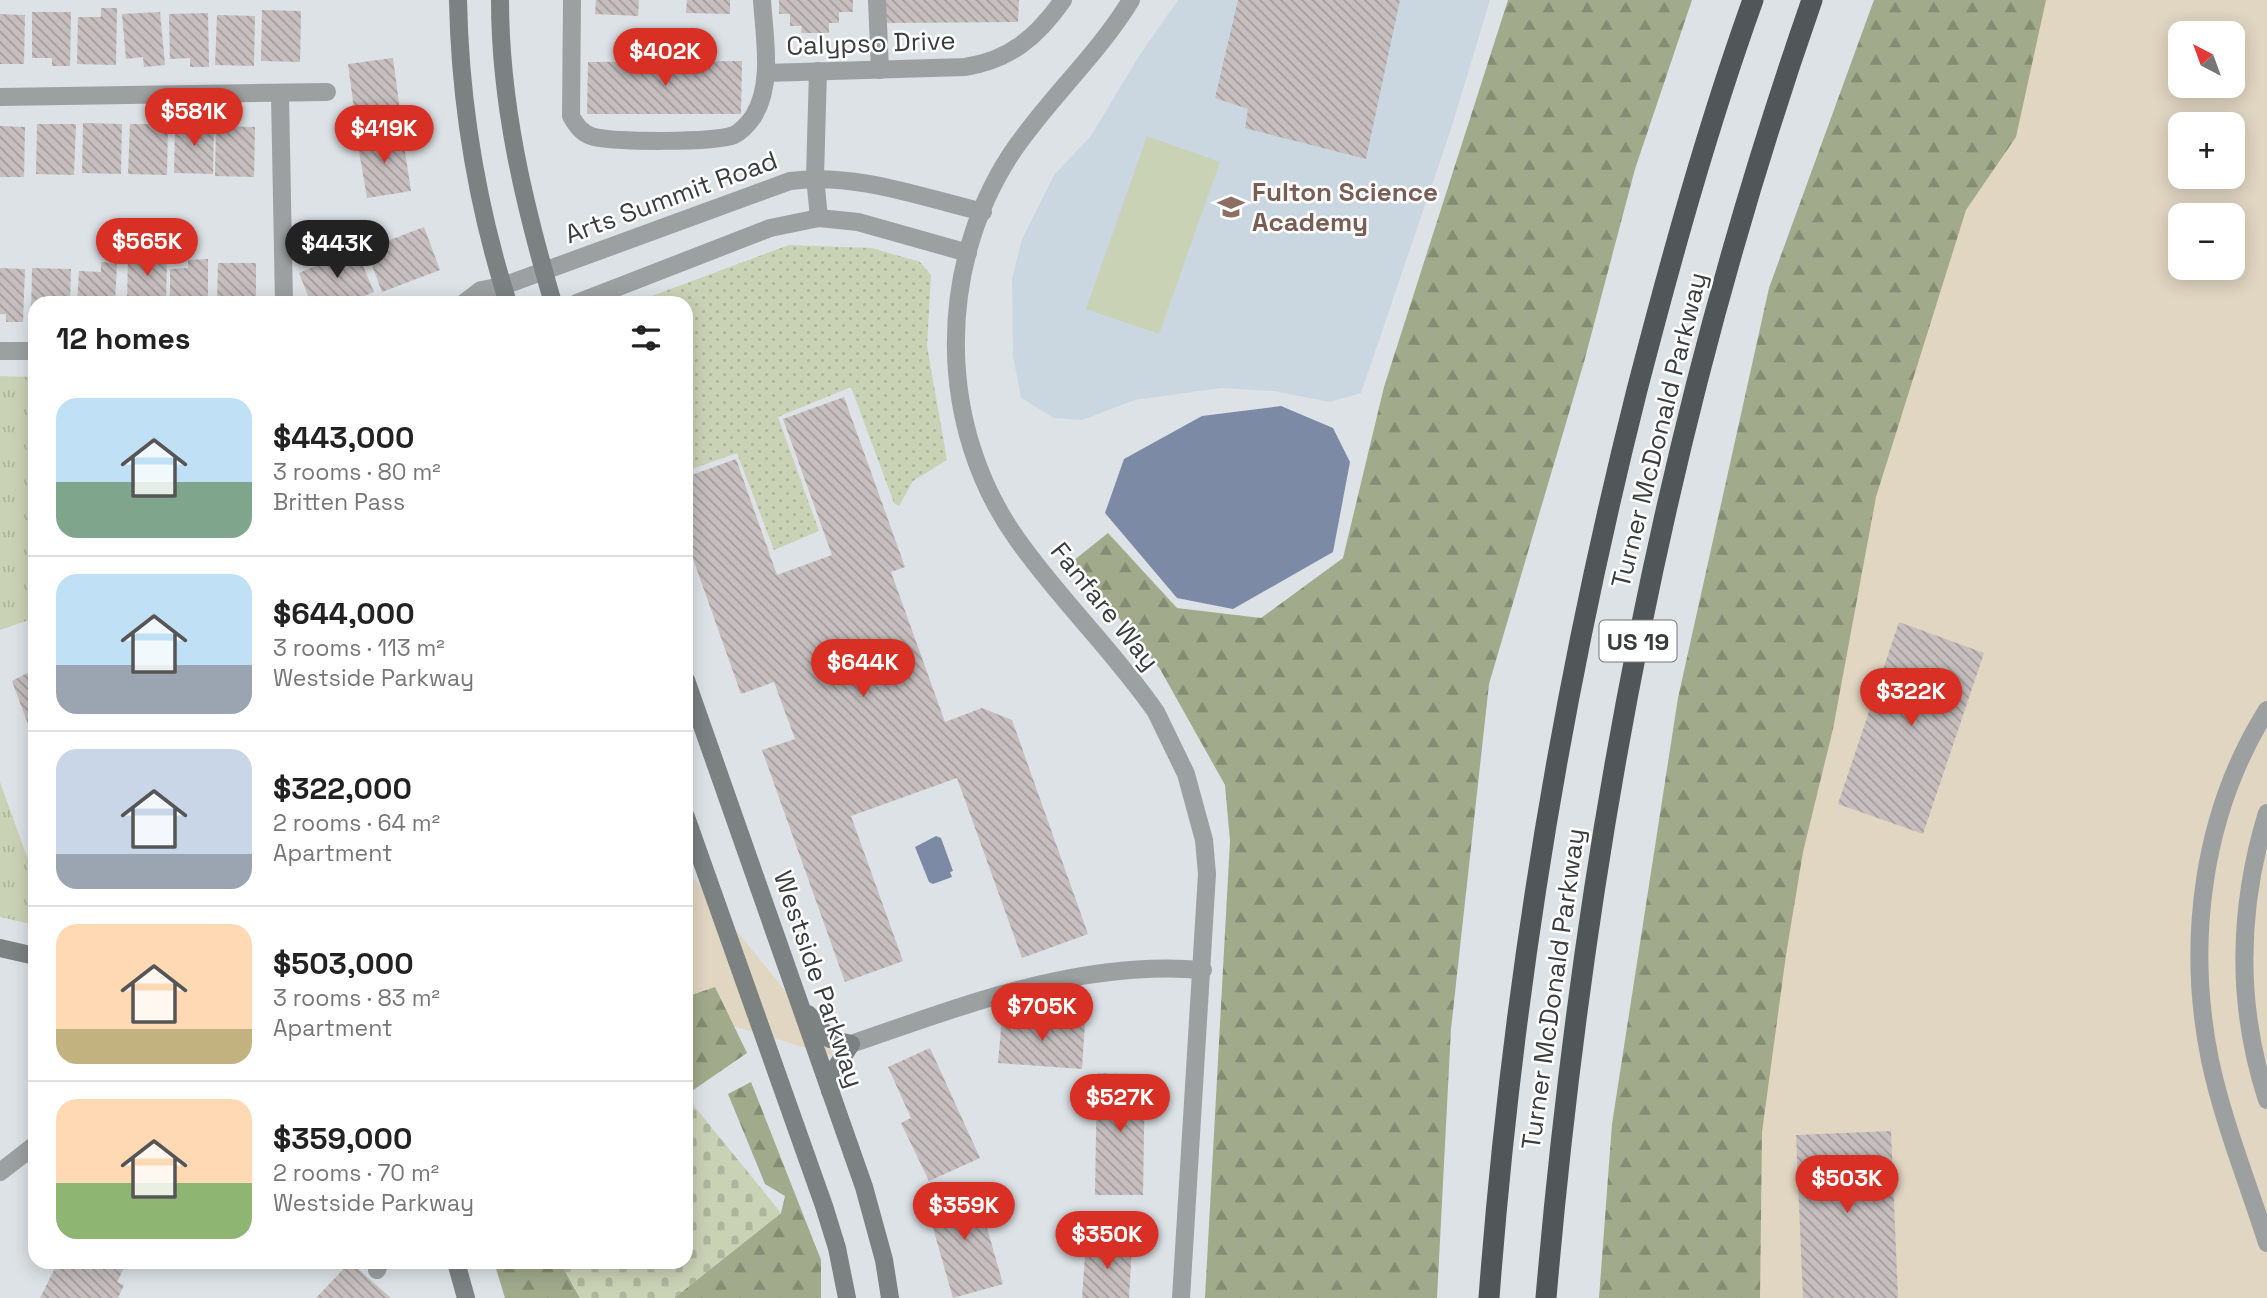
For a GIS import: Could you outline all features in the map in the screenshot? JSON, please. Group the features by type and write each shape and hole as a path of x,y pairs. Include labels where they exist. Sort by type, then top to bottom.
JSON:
{"highway":[{"name":"Turner McDonald Parkway","path":"1489,1298 1522,977 1542,843 1577,651 1652,333 1712,122 1753,0"},
{"name":"Turner McDonald Parkway","path":"1546,1298 1584,944 1611,775 1637,644 1680,450 1734,241 1812,0"}],"main road":[{"path":"458,0 461,62 475,167 506,294"},
{"path":"500,0 501,43 518,173 551,296"},
{"name":"Westside Parkway","path":"693,700 867,1197 884,1260 890,1298"},
{"path":"693,837 824,1206 837,1248 847,1298"},
{"path":"0,948 28,954"},
{"path":"796,995 830,1040 851,1044 835,1069 830,1091"},
{"path":"458,1269 466,1298"}],"street":[{"name":"Calypso Drive","path":"572,0 571,116 577,126 594,137 696,141 734,135 743,130 755,114 766,73 880,70 989,63 1016,51 1046,25 1063,0"},
{"path":"762,0 766,73"},
{"path":"877,0 880,70"},
{"name":"Fanfare Way","path":"1131,0 1112,30 1011,155 983,212 968,253 959,299 956,352 962,415 974,458 1016,538 1142,693 1173,743 1197,806 1207,873 1181,1298"},
{"path":"818,71 815,177 819,218"},
{"path":"0,97 280,95 327,92"},
{"path":"280,95 284,296"},
{"name":"Arts Summit Road","path":"473,296 481,290 506,294 544,271 767,187 815,177 852,181 983,212"},
{"path":"595,296 770,228 819,218 858,222 968,253"},
{"path":"0,351 28,351"},
{"path":"2267,710 2225,798 2212,842 2200,930 2200,963 2210,1061 2267,1243"},
{"path":"2267,813 2248,891 2244,973 2254,1051 2267,1100"},
{"path":"851,1044 977,1001 1103,971 1167,966 1203,970"},
{"path":"0,1172 28,1150"}],"shaded area":[{"name":"Fulton Science Academy","path":"1178,0 1490,0 1451,129 1361,393 1330,402 1273,391 1221,388 1135,400 1082,420 1054,418 1021,398 1013,356 1012,279 1022,239 1054,175 1091,136 1139,56"},
{"path":"1930,0 2267,0 2267,1298 1673,1298"},
{"path":"693,878 840,1058 713,1020 693,1029"}],"green space":[{"path":"1508,0 1692,0 1635,169 1584,362 1489,684 1451,1029 1437,1298 1205,1298 1230,841 1225,785 1160,669 1073,561 1108,533 1177,608 1261,618 1343,558 1384,387"},
{"path":"1874,0 2046,0 2016,137 1966,210 1876,497 1833,729 1803,852 1786,955 1762,1132 1760,1298 1599,1298 1612,1124 1678,698 1769,288"},
{"path":"1147,136 1220,162 1159,334 1086,309"},
{"path":"789,245 872,248 920,262 931,275 927,346 947,460 913,481 899,506 894,503 851,387 778,417 819,531 774,550 737,453 693,469 693,296 652,296"},
{"path":"0,376 28,377 28,620 0,630"},
{"path":"0,782 28,860 28,923 0,917"},
{"path":"715,987 747,1053 693,1090 693,995"},
{"path":"751,1082 821,1260 821,1298 674,1298 781,1213 785,1196 765,1184 728,1094"},
{"path":"693,1105 781,1213 674,1298 580,1298 564,1269 693,1269"},
{"path":"496,1269 564,1269 580,1298 505,1298"}],"water":[{"path":"1281,406 1333,428 1350,462 1333,552 1233,609 1177,598 1105,513 1124,459 1202,416"},
{"path":"936,836 941,838 953,871 950,872 952,877 933,884 929,882 915,847"}],"building":[{"path":"596,0 639,0 638,16 595,14"},
{"path":"687,0 730,0 730,14 686,13"},
{"path":"779,0 853,0 853,12 839,12 839,23 829,23 829,33 801,33 802,26 790,26 790,14 779,14"},
{"path":"885,0 1019,0 1018,22 885,23"},
{"path":"1238,0 1400,0 1366,159 1245,128 1248,109 1215,98"},
{"path":"101,8 117,8 116,65 77,64 78,17 101,17"},
{"path":"262,10 301,11 300,62 261,61"},
{"path":"32,12 71,12 70,66 52,66 52,58 32,58"},
{"path":"160,12 165,65 144,67 143,57 126,59 122,14"},
{"path":"208,13 209,67 190,67 190,58 170,59 169,14"},
{"path":"0,14 25,15 24,64 0,64"},
{"path":"217,15 255,16 254,66 215,65"},
{"path":"393,58 401,118 356,124 348,64"},
{"path":"742,61 741,114 587,114 588,62"},
{"path":"83,123 122,124 121,174 82,173"},
{"path":"175,123 214,124 213,174 174,173"},
{"path":"37,124 76,124 74,175 36,174"},
{"path":"130,124 168,124 167,175 128,174"},
{"path":"0,126 25,127 24,177 0,177"},
{"path":"216,126 255,127 254,177 215,176"},
{"path":"402,132 411,191 367,198 357,139"},
{"path":"424,227 440,270 382,292 366,249"},
{"path":"356,249 374,292 364,296 308,296 299,273"},
{"path":"128,254 167,254 166,296 127,296"},
{"path":"208,259 208,296 170,296 170,269 188,268 188,260"},
{"path":"101,262 117,263 115,296 77,296 79,271 101,272"},
{"path":"218,263 256,263 256,296 217,296"},
{"path":"0,268 25,269 23,322 6,322 6,314 0,314"},
{"path":"32,268 71,269 70,296 31,296"},
{"path":"844,397 905,567 891,572 945,722 982,708 1012,720 1088,934 1022,958 957,778 851,816 903,961 845,982 762,750 795,739 774,682 741,694 693,559 693,474 736,459 777,575 832,555 783,419"},
{"path":"1899,622 1984,653 1923,834 1838,804"},
{"path":"28,673 28,724 12,681"},
{"path":"1002,1017 1085,1023 1082,1069 998,1063"},
{"path":"930,1048 980,1158 929,1181 901,1123 911,1118 888,1067"},
{"path":"1097,1073 1145,1074 1143,1195 1095,1195"},
{"path":"1891,1131 1898,1298 1803,1298 1796,1135"},
{"path":"975,1186 1003,1284 953,1298 925,1200"},
{"path":"1086,1242 1132,1245 1129,1298 1082,1298"},
{"path":"54,1269 124,1269 117,1282 124,1285 118,1298 40,1298"},
{"path":"343,1269 358,1269 391,1298 316,1298"}],"place":[{"name":"Fulton Science Academy","path":"1231,207"}]}
